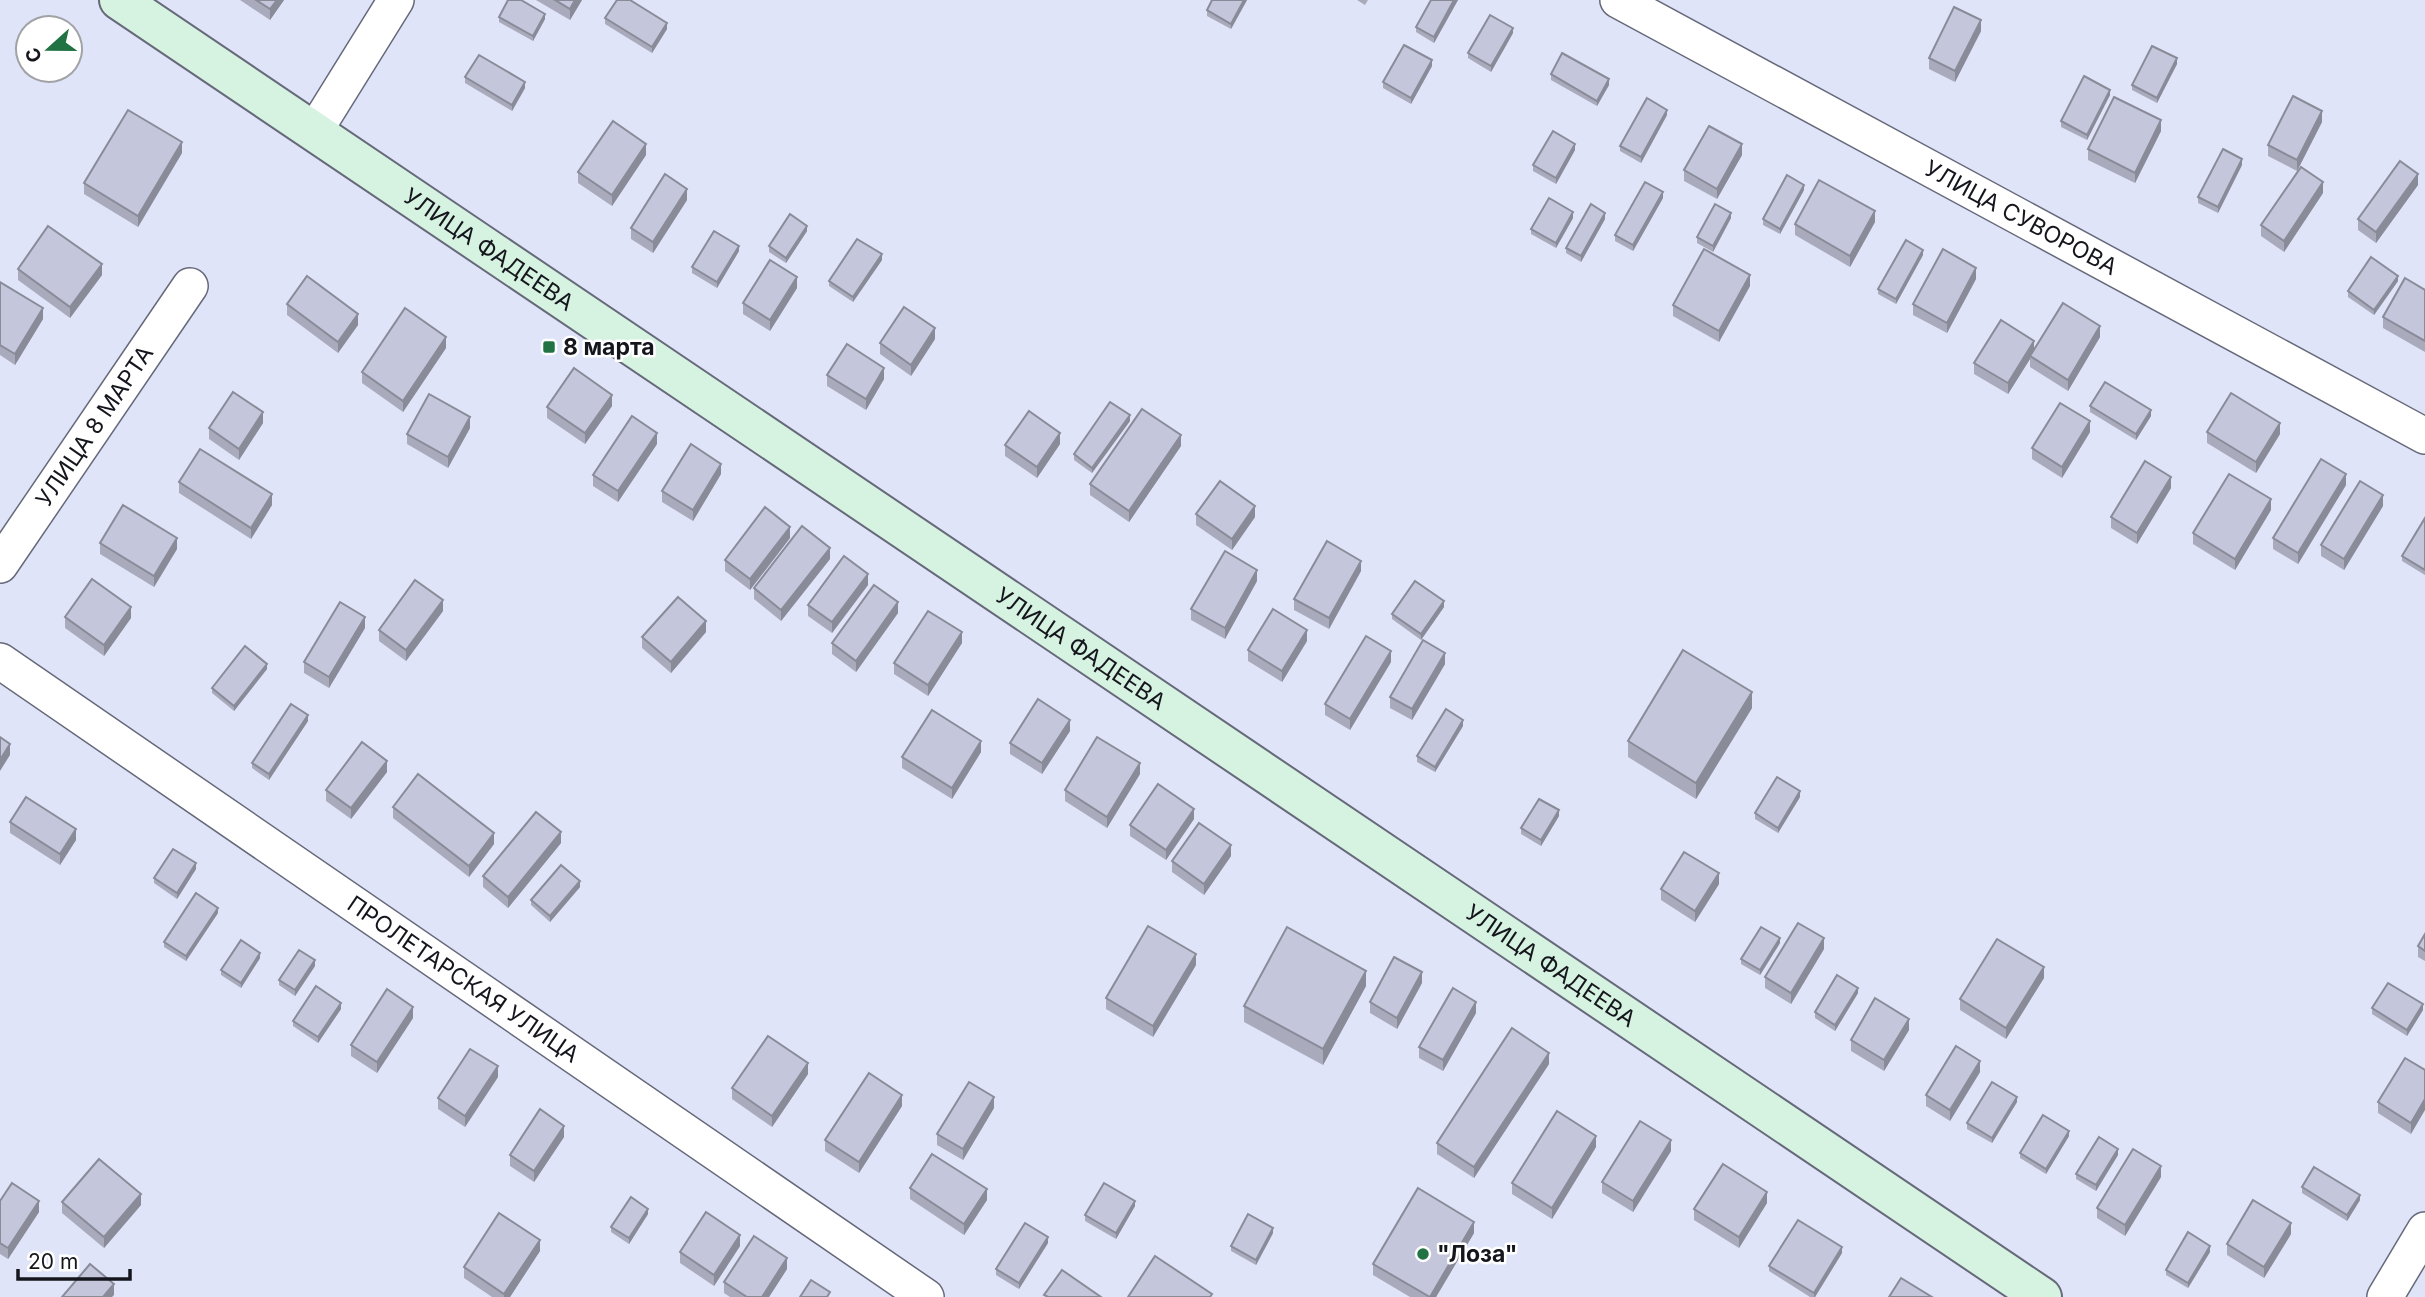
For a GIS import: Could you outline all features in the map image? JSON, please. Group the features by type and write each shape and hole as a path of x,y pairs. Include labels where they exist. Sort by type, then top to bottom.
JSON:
{"main road":[{"name":"УЛИЦА ФАДЕЕВА","path":"119,0 2042,1297"}],"street":[{"path":"314,132 396,0"},
{"name":"УЛИЦА СУВОРОВА","path":"1618,0 2425,436"},
{"name":"УЛИЦА 8 МАРТА","path":"0,565 190,286"},
{"name":"ПРОЛЕТАРСКАЯ УЛИЦА","path":"0,661 926,1297"},
{"path":"2385,1297 2425,1230"}],"building":[{"path":"256,0 277,0 270,9"},
{"path":"508,0 521,0 545,14 533,36 499,17"},
{"path":"555,0 575,0 570,9"},
{"path":"617,0 630,0 667,23 652,47 605,18"},
{"path":"1212,0 1244,0 1231,24 1207,10"},
{"path":"1431,0 1454,0 1434,37 1416,27"},
{"path":"1954,7 1981,20 1955,71 1929,58"},
{"path":"1490,15 1513,28 1491,66 1468,53"},
{"path":"1404,45 1432,60 1411,98 1383,82"},
{"path":"2152,46 2177,58 2157,98 2132,85"},
{"path":"1562,53 1609,79 1597,101 1551,74"},
{"path":"479,55 525,82 512,105 465,77"},
{"path":"2084,76 2110,90 2087,135 2061,121"},
{"path":"2293,96 2322,111 2297,160 2268,145"},
{"path":"2114,97 2161,120 2135,173 2088,149"},
{"path":"1647,98 1667,110 1641,157 1620,146"},
{"path":"128,110 182,142 138,216 84,183"},
{"path":"613,121 646,144 612,195 578,172"},
{"path":"1709,126 1742,144 1717,189 1684,170"},
{"path":"1553,131 1575,144 1556,178 1533,165"},
{"path":"2223,149 2242,159 2218,207 2198,197"},
{"path":"2400,161 2418,174 2376,232 2358,219"},
{"path":"2301,167 2323,182 2284,241 2261,225"},
{"path":"665,174 687,189 653,242 631,228"},
{"path":"1787,175 1804,185 1780,229 1763,219"},
{"path":"1819,180 1875,211 1850,256 1795,224"},
{"path":"1645,182 1663,192 1633,245 1615,235"},
{"path":"1549,198 1573,212 1556,243 1531,229"},
{"path":"1591,204 1605,213 1581,256 1566,248"},
{"path":"1715,204 1731,213 1713,246 1697,237"},
{"path":"790,214 807,226 786,258 769,246"},
{"path":"48,226 102,264 70,307 18,269"},
{"path":"714,231 739,246 717,282 692,267"},
{"path":"857,239 882,254 853,297 829,281"},
{"path":"1906,240 1923,250 1896,299 1878,289"},
{"path":"1704,249 1750,275 1719,331 1673,305"},
{"path":"1943,249 1976,268 1947,323 1913,304"},
{"path":"2371,257 2398,276 2374,310 2348,291"},
{"path":"770,260 797,277 770,320 743,303"},
{"path":"307,276 358,314 338,342 287,304"},
{"path":"2405,278 2425,290 2425,341 2383,317"},
{"path":"0,282 43,308 15,354 0,345"},
{"path":"2063,303 2100,326 2068,380 2030,356"},
{"path":"904,307 935,328 911,365 880,343"},
{"path":"405,308 446,337 403,401 362,372"},
{"path":"2001,320 2034,341 2008,383 1974,363"},
{"path":"847,344 884,368 866,399 827,375"},
{"path":"574,368 612,395 585,433 547,407"},
{"path":"2105,382 2151,410 2136,434 2090,406"},
{"path":"233,392 263,412 239,449 209,428"},
{"path":"2231,393 2280,423 2256,462 2207,432"},
{"path":"429,394 470,417 448,457 407,434"},
{"path":"1110,402 1130,415 1092,468 1074,454"},
{"path":"2060,403 2090,421 2062,467 2032,448"},
{"path":"1142,409 1181,435 1129,511 1090,484"},
{"path":"1029,411 1060,433 1037,467 1005,445"},
{"path":"632,416 657,433 618,491 593,475"},
{"path":"691,444 721,464 693,510 662,491"},
{"path":"200,449 272,494 251,528 179,482"},
{"path":"2321,459 2346,474 2298,553 2273,538"},
{"path":"2145,461 2171,477 2137,533 2111,517"},
{"path":"2229,474 2271,499 2235,559 2193,533"},
{"path":"1220,481 1255,506 1232,539 1196,514"},
{"path":"2360,481 2383,495 2344,559 2321,545"},
{"path":"123,505 177,538 154,576 100,543"},
{"path":"765,507 790,527 750,579 725,560"},
{"path":"2425,518 2425,570 2402,556"},
{"path":"802,526 830,548 781,610 754,588"},
{"path":"1327,541 1361,561 1329,618 1294,599"},
{"path":"1225,551 1257,570 1225,628 1191,609"},
{"path":"844,556 868,574 832,622 808,605"},
{"path":"92,579 131,607 104,645 65,617"},
{"path":"415,580 443,600 406,650 379,630"},
{"path":"1415,581 1444,601 1421,634 1392,614"},
{"path":"874,585 898,602 856,661 832,643"},
{"path":"678,597 706,621 671,662 642,637"},
{"path":"340,602 365,617 329,677 304,662"},
{"path":"1273,609 1307,630 1282,671 1248,650"},
{"path":"928,611 962,632 928,685 894,663"},
{"path":"1366,636 1391,651 1350,719 1325,704"},
{"path":"1423,640 1445,653 1412,709 1390,697"},
{"path":"245,646 267,664 234,706 212,688"},
{"path":"1683,650 1752,692 1696,783 1628,741"},
{"path":"1038,699 1070,720 1042,763 1010,743"},
{"path":"291,704 308,715 269,774 252,763"},
{"path":"1446,709 1463,720 1435,767 1417,756"},
{"path":"932,710 981,741 952,788 902,757"},
{"path":"0,737 10,744 0,760"},
{"path":"1097,737 1140,763 1107,817 1065,790"},
{"path":"362,742 387,761 351,808 326,790"},
{"path":"418,774 494,833 469,866 393,807"},
{"path":"1777,777 1800,791 1778,828 1755,813"},
{"path":"1158,784 1194,809 1166,850 1130,825"},
{"path":"26,797 76,829 60,854 10,822"},
{"path":"1539,799 1559,810 1541,840 1521,828"},
{"path":"536,812 561,832 508,897 483,876"},
{"path":"1199,823 1231,845 1204,884 1172,861"},
{"path":"173,849 196,863 177,893 154,878"},
{"path":"1684,852 1719,873 1695,911 1661,889"},
{"path":"561,865 580,881 550,916 531,900"},
{"path":"196,893 218,908 186,956 164,942"},
{"path":"1798,923 1824,938 1791,993 1765,977"},
{"path":"1148,926 1196,954 1153,1026 1106,998"},
{"path":"1287,927 1366,971 1323,1049 1244,1006"},
{"path":"1761,927 1780,938 1760,970 1741,959"},
{"path":"2425,934 2425,951 2418,946"},
{"path":"1997,939 2044,967 2006,1028 1960,999"},
{"path":"241,940 260,953 241,983 221,970"},
{"path":"299,950 315,960 295,990 279,980"},
{"path":"1394,957 1422,972 1397,1018 1370,1002"},
{"path":"1837,975 1858,988 1835,1025 1815,1012"},
{"path":"2388,983 2423,1004 2407,1030 2372,1008"},
{"path":"316,986 341,1003 318,1037 293,1021"},
{"path":"1453,988 1476,1002 1443,1060 1419,1047"},
{"path":"387,989 413,1007 377,1062 351,1045"},
{"path":"1875,998 1909,1019 1884,1060 1851,1040"},
{"path":"1512,1028 1549,1053 1474,1167 1437,1143"},
{"path":"768,1036 808,1063 772,1116 732,1088"},
{"path":"1956,1046 1980,1061 1950,1110 1926,1095"},
{"path":"470,1049 498,1066 465,1116 438,1098"},
{"path":"2405,1058 2425,1070 2425,1099 2411,1123 2378,1102"},
{"path":"869,1073 902,1095 859,1162 825,1140"},
{"path":"969,1082 994,1097 963,1149 937,1134"},
{"path":"1992,1082 2017,1097 1992,1138 1967,1123"},
{"path":"540,1109 564,1126 534,1171 510,1155"},
{"path":"1557,1111 1596,1136 1552,1208 1512,1183"},
{"path":"2043,1115 2069,1131 2046,1169 2020,1153"},
{"path":"1640,1121 1671,1140 1633,1201 1602,1182"},
{"path":"2099,1137 2118,1149 2096,1185 2076,1174"},
{"path":"2133,1149 2161,1166 2125,1225 2097,1208"},
{"path":"932,1154 987,1189 964,1224 910,1188"},
{"path":"99,1159 141,1194 104,1237 62,1202"},
{"path":"1723,1164 1767,1192 1739,1237 1694,1209"},
{"path":"2314,1167 2360,1195 2347,1215 2302,1187"},
{"path":"12,1183 39,1201 8,1248 0,1243 0,1201"},
{"path":"1104,1183 1135,1201 1116,1233 1085,1215"},
{"name":"\"Лоза\"","path":"1418,1188 1474,1222 1430,1297 1373,1264"},
{"path":"631,1197 648,1209 629,1238 611,1227"},
{"path":"2253,1200 2291,1223 2264,1267 2227,1244"},
{"path":"706,1212 740,1235 714,1275 680,1252"},
{"path":"499,1213 540,1240 504,1294 464,1267"},
{"path":"1248,1214 1273,1228 1256,1260 1231,1246"},
{"path":"1798,1220 1842,1247 1814,1293 1769,1266"},
{"path":"1025,1223 1048,1237 1019,1283 996,1269"},
{"path":"2188,1232 2210,1246 2188,1283 2166,1270"},
{"path":"754,1236 787,1258 762,1297 747,1297 724,1282"},
{"path":"1155,1256 1212,1294 1210,1297 1128,1297"},
{"path":"90,1264 114,1284 103,1297 62,1297"},
{"path":"1062,1270 1101,1297 1044,1295"},
{"path":"1901,1278 1932,1297 1889,1297"},
{"path":"811,1280 830,1292 827,1297 800,1297"}],"place":[{"name":"8 марта","path":"549,347"},
{"name":"\"Лоза\"","path":"1423,1254"}]}
